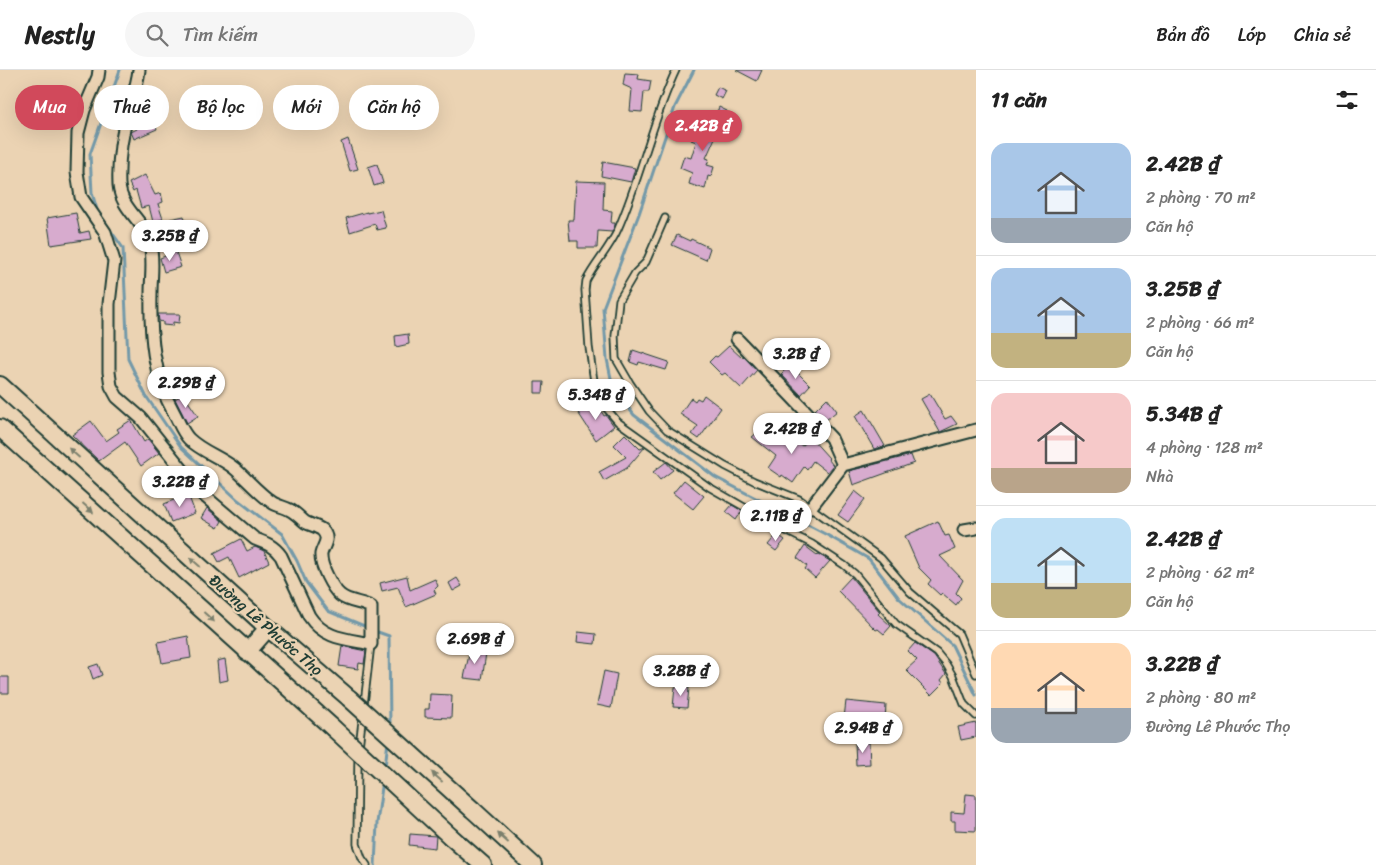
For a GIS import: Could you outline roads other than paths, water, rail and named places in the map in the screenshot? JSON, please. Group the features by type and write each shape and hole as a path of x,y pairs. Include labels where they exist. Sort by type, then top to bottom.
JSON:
{"street":[{"path":"99,70 98,77 84,110 78,133 77,172 81,197 105,232 114,261 109,304 109,372 113,392 147,425 200,493 255,539 265,542 277,550 282,556 309,616 315,625 330,635 371,641 371,608 340,595 329,579 321,558 326,544 323,532 303,521 290,510 267,499 234,468 218,456 190,440 184,433 166,399 158,378 153,353 150,310 152,260 150,242 143,229 128,210 119,186 120,148 137,87 139,70"},
{"path":"737,339 831,438 843,465"},
{"name":"Đường Lê Phước Thọ","path":"0,385 268,628 350,698 533,865"},
{"name":"Đường Lê Phước Thọ","path":"0,428 483,865"},
{"path":"811,508 843,465 976,430"},
{"path":"964,530 976,528"},
{"path":"248,652 268,628"}],"lane":[{"path":"676,70 663,99 639,173 618,229 586,282 589,347 595,388 618,422 693,476 754,513 812,544 844,565 861,581 896,624 938,653 953,676 964,704 976,716"},
{"path":"665,218 646,262 634,273 619,300 615,336 616,359 649,412 667,430 725,466 799,500 881,558 910,592 958,634 976,674"},
{"path":"367,865 362,858 358,844 357,773 360,729 371,641"}],"waterway":[{"path":"98,213 92,193 90,154 120,70"},
{"path":"694,70 675,107 639,214 603,308 607,359 613,388 634,415 715,477 869,559 899,598 952,645 976,695"},
{"path":"106,224 123,248 128,359 146,396 181,447 238,500 282,534 306,582 328,611 369,628"},
{"path":"375,631 389,636 390,727"},
{"path":"385,767 388,741"},
{"path":"375,865 377,823 383,780"}]}
